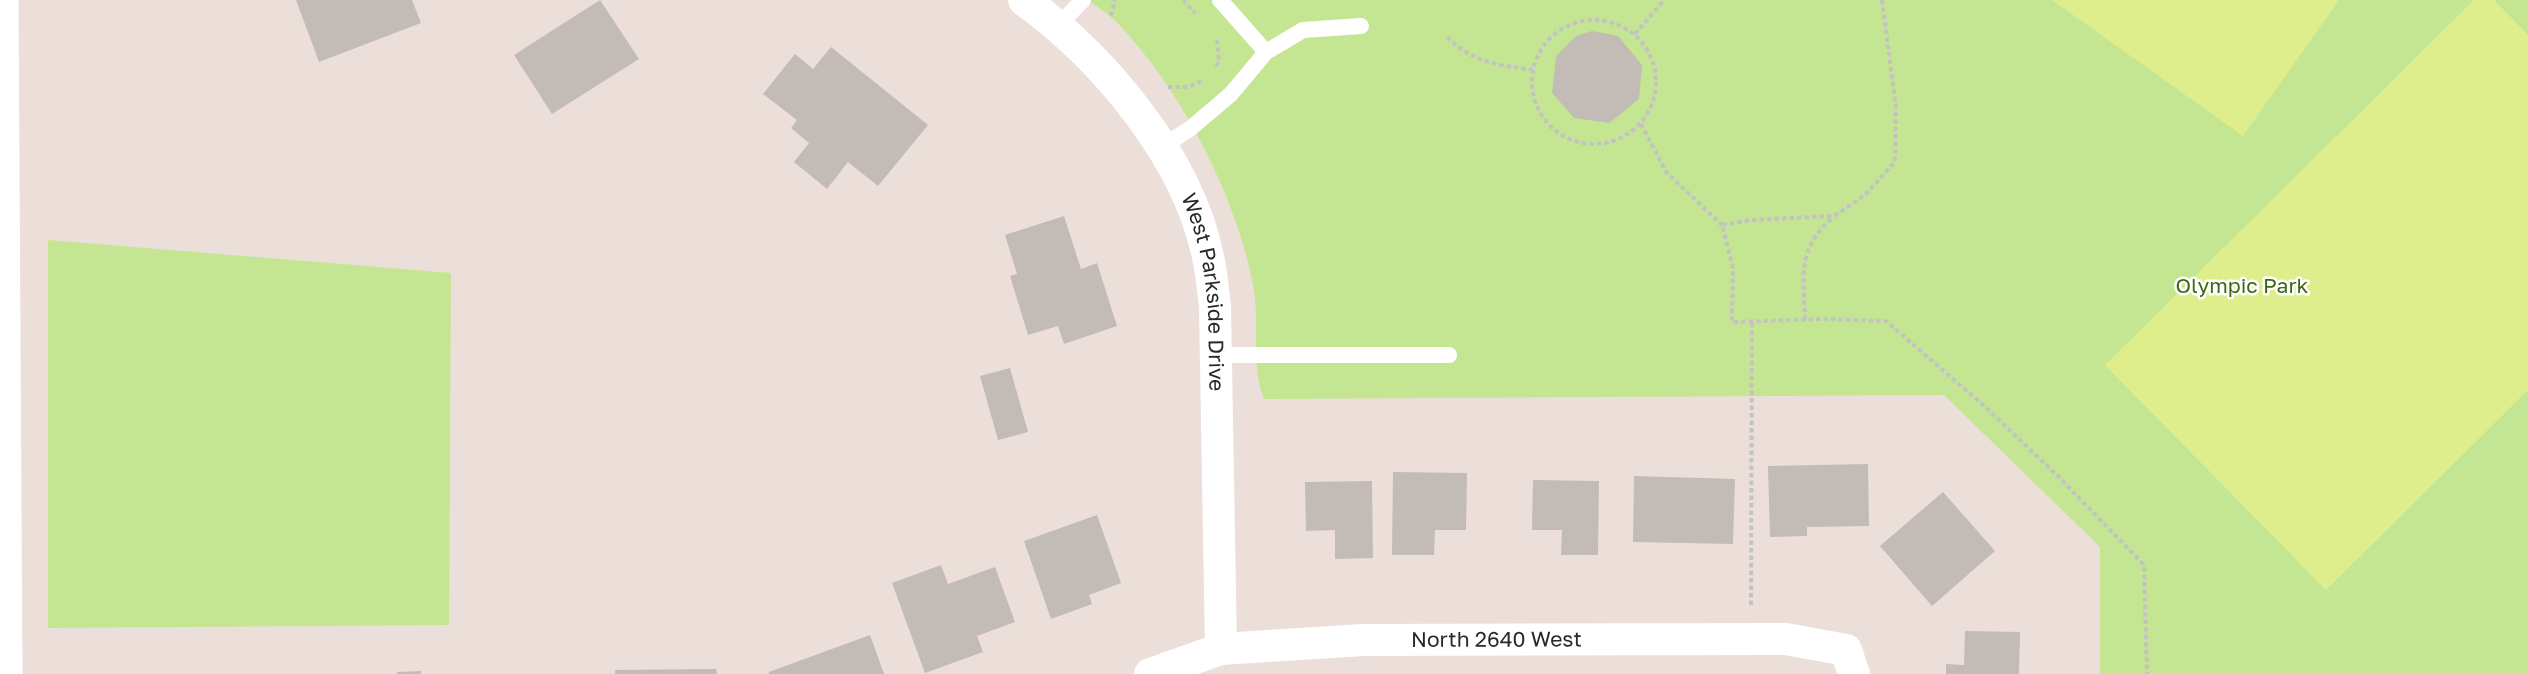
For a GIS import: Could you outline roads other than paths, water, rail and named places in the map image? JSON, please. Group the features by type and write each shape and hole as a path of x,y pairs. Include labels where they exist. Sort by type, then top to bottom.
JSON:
{"street":[{"path":"2,0 6,674"},
{"name":"West Parkside Drive","path":"1024,0 1059,25 1115,82 1162,147 1188,195 1208,256 1215,308 1221,649"},
{"name":"North 2640 West","path":"1150,674 1221,649 1363,640 1786,639 1850,662"}],"lane":[{"path":"1059,25 1083,0"},
{"path":"1220,0 1266,52"},
{"path":"1162,147 1191,128 1231,94 1266,52 1303,30 1361,26"},
{"path":"1216,356 1449,355"}],"park label":[{"name":"Olympic Park","path":"2242,286"}]}
